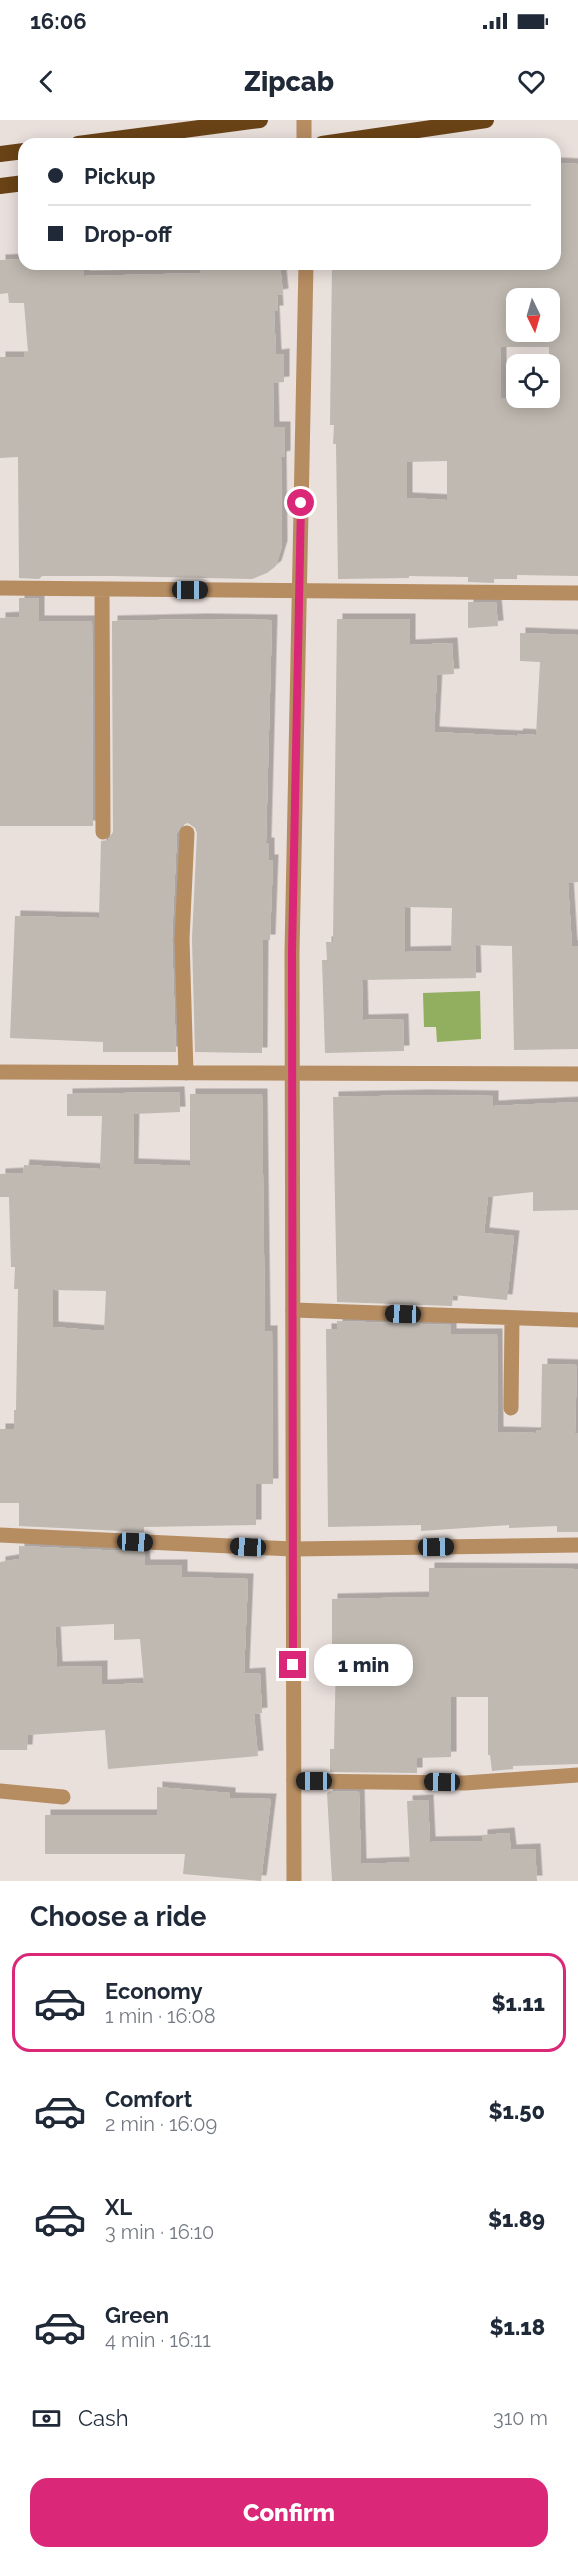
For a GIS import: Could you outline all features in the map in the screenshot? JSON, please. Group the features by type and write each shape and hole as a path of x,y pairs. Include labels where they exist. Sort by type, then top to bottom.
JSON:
{"highway":[{"path":"124,138 260,120"},
{"path":"363,138 486,120"},
{"path":"0,154 18,152"},
{"path":"0,186 18,184"}],"street":[{"path":"303,138 304,120"},
{"path":"294,1881 292,1074 306,270"},
{"path":"0,588 578,593"},
{"path":"102,589 103,832"},
{"path":"186,1073 182,939 187,833"},
{"path":"0,1072 578,1074"},
{"path":"293,1310 578,1320"},
{"path":"511,1408 512,1318"},
{"path":"0,1535 293,1549 578,1545"},
{"path":"294,1781 465,1783 578,1775"},
{"path":"0,1791 63,1797"}],"green space":[{"path":"480,991 481,1039 437,1042 436,1027 424,1027 423,993"}],"building":[{"path":"561,163 578,164 578,576 517,575 517,579 494,579 494,583 468,582 468,577 409,576 409,578 338,579 334,425 330,425 332,270 561,270","holes":["447,461 447,500 407,498 407,462"]},
{"path":"18,259 18,270 84,270 84,276 201,273 201,270 281,270 283,294 277,295 278,311 274,311 276,355 284,354 284,382 273,383 274,427 285,427 285,456 281,457 282,546 276,566 267,573 252,579 112,576 19,578 18,457 0,458 0,357 24,357 24,352 28,352 24,303 9,303 8,293 0,294 0,260"},
{"path":"19,598 39,598 39,621 92,621 93,826 0,826 0,618 19,617"},
{"path":"468,602 496,602 498,626 468,628"},
{"path":"337,619 410,619 410,645 452,643 454,674 437,675 434,732 536,735 540,662 520,661 520,633 578,635 578,882 568,883 572,946 578,946 578,1049 514,1050 512,946 475,945 476,978 362,980 363,1020 403,1019 404,1051 325,1053 322,960 327,960 326,942 333,942","holes":["405,907 452,908 451,951 405,952"]},
{"path":"272,620 266,843 269,843 269,860 273,860 270,940 263,940 262,1053 195,1052 192,939 197,833 195,828 188,823 182,825 177,833 172,939 176,1052 103,1052 103,1042 10,1038 15,916 99,918 101,841 108,840 113,832 112,621"},
{"path":"179,1092 180,1112 134,1114 133,1164 190,1166 190,1094 262,1094 265,1331 272,1331 273,1484 256,1484 256,1525 144,1527 144,1532 19,1526 19,1503 0,1503 0,1429 14,1429 14,1410 16,1410 18,1289 14,1289 15,1267 11,1267 9,1197 0,1197 0,1174 23,1173 24,1165 100,1169 102,1116 67,1116 67,1094","holes":["53,1290 106,1291 104,1331 53,1327"]},
{"path":"493,1096 493,1106 578,1102 578,1210 533,1211 533,1192 488,1197 484,1233 514,1236 507,1300 453,1295 452,1306 337,1302 333,1097"},
{"path":"337,1321 451,1325 451,1334 497,1334 498,1432 536,1433 536,1430 541,1430 542,1364 577,1365 575,1433 578,1433 578,1532 557,1532 557,1526 509,1528 509,1525 421,1531 421,1525 328,1527 326,1329 337,1329"},
{"path":"19,1546 144,1552 145,1565 182,1565 182,1577 248,1579 244,1674 260,1673 262,1713 254,1714 258,1756 108,1769 105,1730 28,1735 27,1750 0,1750 0,1562 19,1559","holes":["114,1624 114,1640 140,1639 144,1683 102,1685 102,1666 57,1667 55,1627"]},
{"path":"429,1568 578,1569 578,1764 513,1766 513,1769 492,1771 490,1755 488,1755 488,1697 451,1697 451,1757 417,1758 417,1773 330,1772 330,1749 334,1749 336,1657 332,1657 332,1599 429,1597"},
{"path":"157,1787 230,1793 230,1798 271,1799 261,1881 183,1874 185,1854 45,1854 45,1815 157,1815"},
{"path":"330,1791 359,1792 361,1864 410,1862 407,1801 428,1800 430,1842 482,1841 482,1835 509,1833 511,1850 535,1849 537,1881 332,1881 327,1793"}],"route":[{"path":"293,1665 292,953 301,503"}]}
